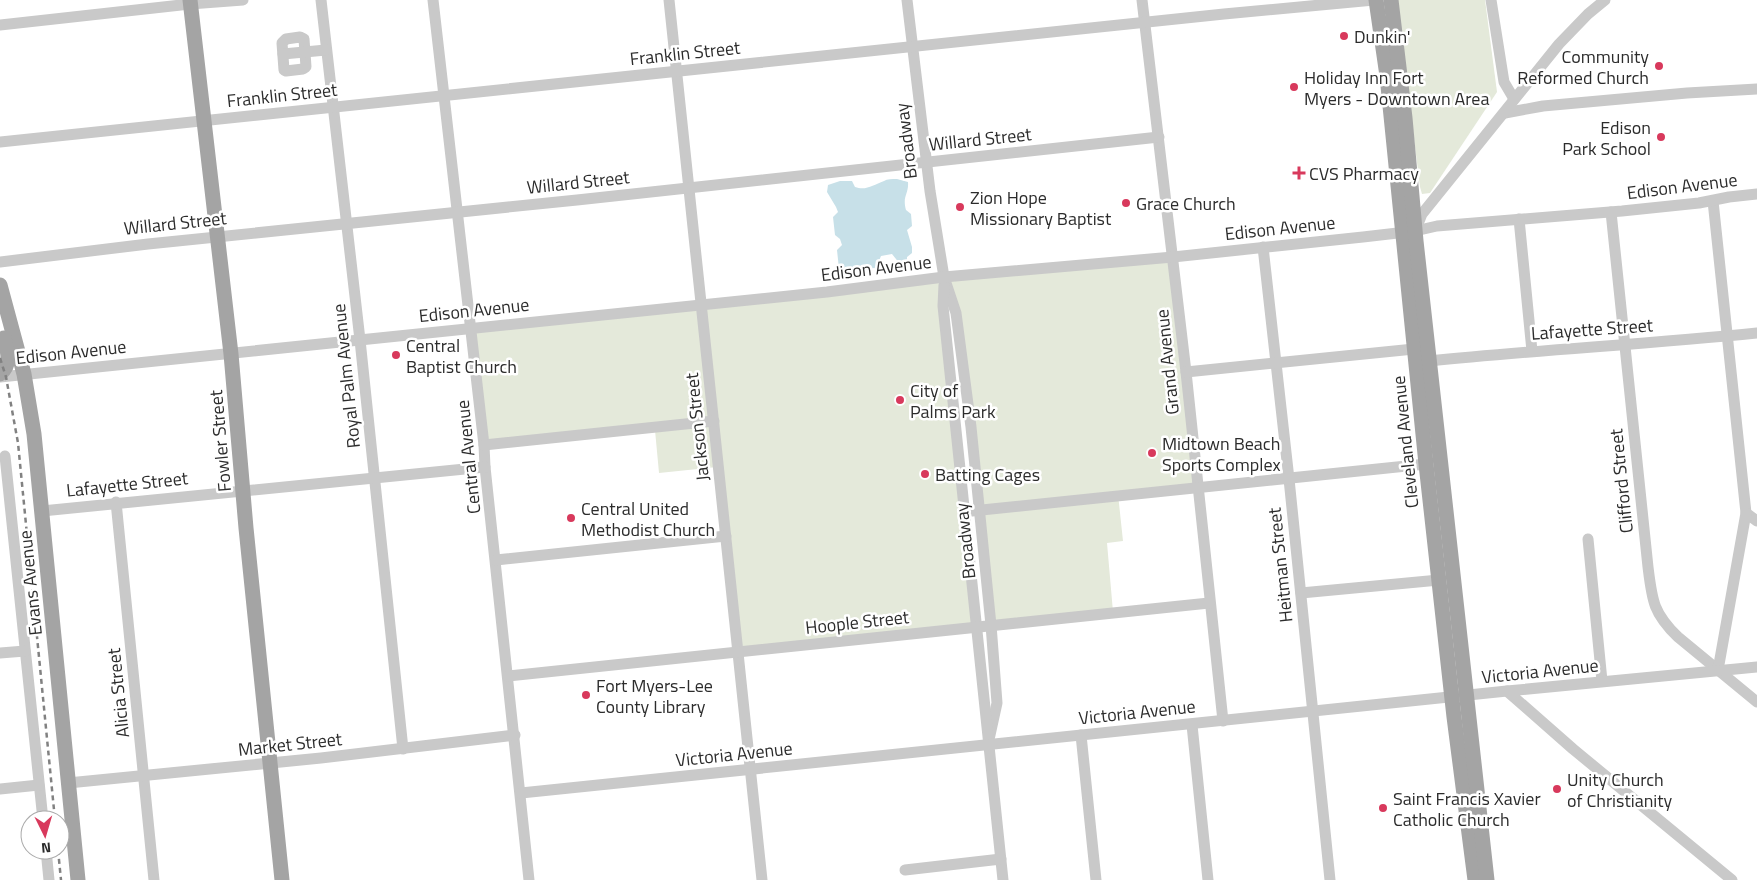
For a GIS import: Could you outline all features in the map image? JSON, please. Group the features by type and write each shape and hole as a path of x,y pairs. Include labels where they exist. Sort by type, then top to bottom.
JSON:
{"main road":[{"path":"1375,0 1393,20"},
{"name":"Cleveland Avenue","path":"1375,0 1408,231 1429,361 1444,494 1459,697"},
{"name":"Cleveland Avenue","path":"1391,0 1405,118 1414,349 1440,580 1459,697 1481,878"},
{"name":"Fowler Street","path":"190,2 231,354 282,880"},
{"name":"Evans Avenue","path":"0,286 24,374 34,434 78,880"},
{"path":"0,322 8,360 6,368 0,376"},
{"path":"1426,464 1444,494"}],"street":[{"path":"0,25 190,2 243,0"},
{"name":"Royal Palm Avenue","path":"321,0 360,340 403,749"},
{"name":"Central Avenue","path":"433,0 484,445 529,880"},
{"name":"Jackson Street","path":"669,0 762,880"},
{"name":"Broadway","path":"907,0 927,163 944,277 956,313 967,389 997,703 988,744"},
{"name":"Grand Avenue","path":"1142,0 1186,372 1223,721"},
{"name":"Franklin Street","path":"0,142 1145,23 1264,5 1375,0"},
{"path":"1491,0 1504,82 1514,98"},
{"path":"1588,14 1589,0"},
{"path":"1408,231 1559,44 1588,14 1605,0"},
{"path":"300,37 304,39 305,52 306,67 303,69 284,70 283,41 300,37"},
{"path":"305,52 326,50"},
{"path":"1505,113 1543,106 1688,92 1757,89"},
{"name":"Willard Street","path":"0,262 346,223 1159,137"},
{"name":"Edison Avenue","path":"0,376 827,292 944,277 1173,257 1408,231 1437,226 1611,212 1713,201 1757,194"},
{"path":"1713,201 1746,513 1718,670"},
{"name":"Clifford Street","path":"1611,212 1648,567 1654,604 1659,617 1666,626 1757,702"},
{"path":"1518,219 1532,351"},
{"name":"Heitman Street","path":"1263,247 1314,712 1330,880"},
{"name":"Broadway","path":"944,277 943,306 1003,880"},
{"name":"Lafayette Street","path":"1429,361 1757,333"},
{"path":"1186,372 1414,349"},
{"path":"484,445 714,421"},
{"path":"4,456 6,520 25,651 42,810"},
{"path":"964,512 1426,464"},
{"name":"Lafayette Street","path":"42,511 116,502 485,467"},
{"name":"Alicia Street","path":"116,502 154,880"},
{"path":"1746,513 1757,521"},
{"path":"496,560 726,536"},
{"path":"1588,538 1602,681"},
{"path":"1301,593 1440,580"},
{"name":"Hoople Street","path":"508,676 1209,603"},
{"path":"0,654 25,651"},
{"name":"Victoria Avenue","path":"521,793 1602,681 1757,667"},
{"path":"1507,691 1573,749 1732,880"},
{"path":"1192,724 1208,880"},
{"name":"Market Street","path":"68,783 234,768 514,735"},
{"path":"1081,736 1096,880"},
{"path":"0,789 40,785"},
{"path":"905,870 1001,859"},
{"path":"47,860 49,880"}],"shaded area":[{"path":"1397,0 1485,0 1497,92 1430,193 1422,194 1420,187"},
{"path":"1171,259 1196,486 1118,494 1123,541 1107,543 1113,612 993,623 947,278"},
{"name":"City of Palms Park","path":"942,279 975,626 741,650 704,306"},
{"path":"700,307 712,419 486,443 472,330"},
{"path":"712,423 717,467 659,473 655,430"}],"water":[{"path":"897,179 908,182 905,205 906,210 911,214 912,226 907,230 912,253 907,257 907,263 900,264 892,254 881,256 876,268 839,269 837,250 842,245 840,239 835,235 833,217 838,212 827,192 828,185 840,181 852,181 855,187 863,188 887,180"}],"railway":[{"path":"0,358 6,377 18,443 54,810"},
{"path":"59,860 61,880"}],"place":[{"name":"Dunkin'","path":"1344,36"},
{"name":"Community Reformed Church","path":"1659,66"},
{"name":"Holiday Inn Fort Myers - Downtown Area","path":"1294,87"},
{"name":"Edison Park School","path":"1661,137"},
{"name":"CVS Pharmacy","path":"1299,173"},
{"name":"Grace Church","path":"1126,203"},
{"name":"Zion Hope Missionary Baptist","path":"960,207"},
{"name":"Central Baptist Church","path":"396,355"},
{"name":"City of Palms Park","path":"900,400"},
{"name":"Midtown Beach Sports Complex","path":"1152,453"},
{"name":"Batting Cages","path":"925,474"},
{"name":"Central United Methodist Church","path":"571,518"},
{"name":"Fort Myers-Lee County Library","path":"586,695"},
{"name":"Unity Church of Christianity","path":"1557,789"},
{"name":"Saint Francis Xavier Catholic Church","path":"1383,808"}]}
